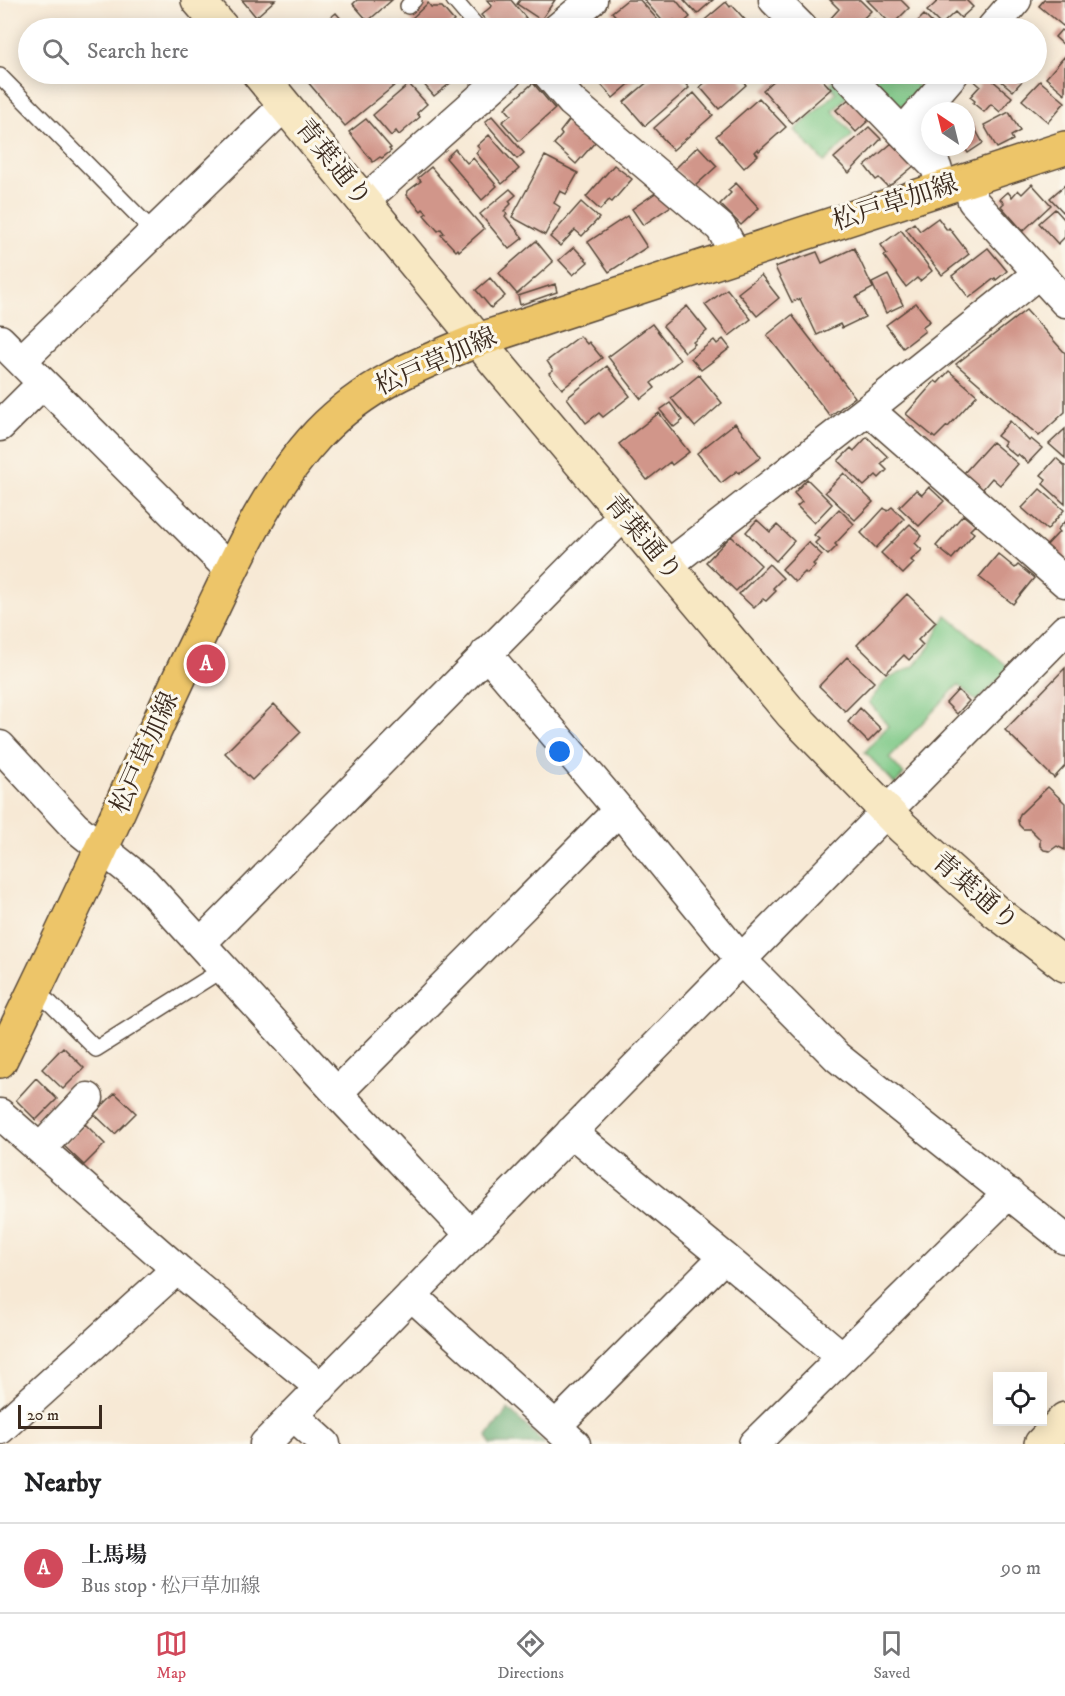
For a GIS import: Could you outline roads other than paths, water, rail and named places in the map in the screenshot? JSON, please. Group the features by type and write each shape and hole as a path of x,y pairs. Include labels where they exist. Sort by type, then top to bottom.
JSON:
{"main road":[{"name":"松戸草加線","path":"0,1061 102,847 173,689 265,506 287,471 320,433 357,398 385,381 478,340 1065,148"}],"street":[{"path":"198,0 213,18"},
{"path":"570,18 592,0"},
{"path":"774,0 792,18"},
{"name":"青葉通り","path":"267,84 478,340 792,714 886,812 996,912 1065,965"},
{"path":"364,201 496,84"},
{"path":"557,84 572,102 721,228 736,255"},
{"path":"856,84 936,167 973,201 1065,302"},
{"path":"903,132 944,84"},
{"path":"231,571 10,351 154,232 285,105"},
{"path":"667,566 1039,273"},
{"path":"0,426 42,384"},
{"path":"870,408 878,418 1065,582"},
{"path":"201,943 624,515"},
{"path":"265,1444 1065,630"},
{"path":"486,653 619,810 742,961 837,1057 1065,1239"},
{"path":"0,746 75,827 145,884 336,1093 471,1235"},
{"path":"336,1093 619,810"},
{"path":"40,1149 88,1098"},
{"path":"0,1114 177,1269 321,1388"},
{"path":"571,1132 842,1357"},
{"path":"754,1444 1009,1193"},
{"path":"411,1295 565,1435 724,1257"},
{"path":"0,1429 177,1269"},
{"path":"293,1415 325,1444"},
{"path":"1041,1444 1065,1419"}],"lane":[{"path":"454,0 469,18"},
{"path":"0,76 154,232"},
{"path":"34,991 51,1004 96,1049 223,969"}],"place":[{"name":"上馬場","path":"206,664"}]}
